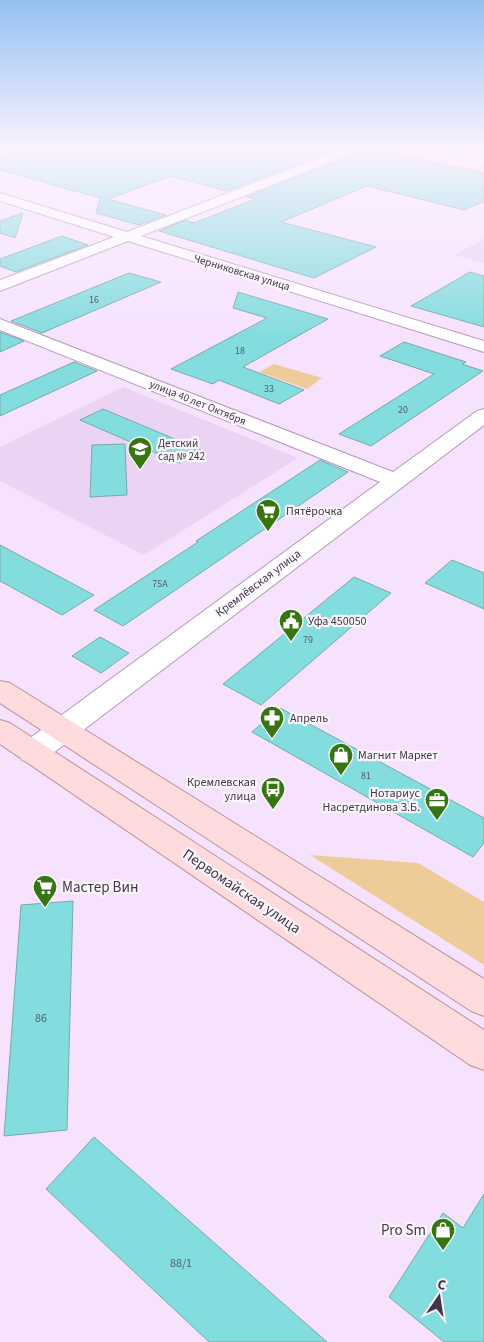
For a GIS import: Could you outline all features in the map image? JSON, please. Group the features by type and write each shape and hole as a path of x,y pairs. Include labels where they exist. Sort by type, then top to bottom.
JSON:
{"main road":[{"path":"0,690 484,999"},
{"name":"Первомайская улица","path":"0,730 484,1052"}],"street":[{"name":"Черниковская улица","path":"47,212 484,346"},
{"path":"0,286 189,212"},
{"name":"улица 40 лет Октября","path":"0,324 396,481"},
{"name":"Кремлёвская улица","path":"33,752 484,415"}],"shaded area":[{"path":"484,239 484,263 454,255"},
{"path":"274,364 322,378 307,389 259,372"},
{"name":"Детский сад № 242","path":"123,387 298,458 144,555 0,481 0,447"},
{"path":"310,855 418,863 484,902 484,965"}],"building":[{"path":"154,212 166,215 139,225 96,213"},
{"path":"223,212 306,212 281,222 376,247 314,278 159,231 186,220 194,223"},
{"path":"23,213 15,238 0,233 0,221"},
{"path":"62,236 88,245 16,272 0,266 0,259"},
{"path":"470,272 484,276 484,327 411,306"},
{"path":"129,273 161,282 42,333 11,321"},
{"path":"238,292 328,319 243,367 304,390 279,404 219,380 213,384 171,369 267,318 233,308"},
{"path":"0,332 24,341 0,352"},
{"path":"404,342 466,362 462,364 483,371 371,446 339,434 434,374 380,356"},
{"path":"74,362 97,371 0,416 0,395"},
{"path":"103,409 201,450 179,463 80,420"},
{"path":"125,444 127,495 90,497 92,445"},
{"path":"320,460 348,472 123,626 94,610 198,542 196,541"},
{"path":"0,545 94,595 62,615 0,581"},
{"path":"452,560 484,573 484,609 425,583"},
{"path":"354,577 391,593 261,705 223,684"},
{"path":"100,637 129,653 101,673 72,656"},
{"path":"280,708 484,818 484,843 473,857 252,732"},
{"path":"73,901 67,1130 4,1136 21,905"},
{"path":"94,1137 327,1342 209,1342 46,1189"},
{"path":"484,1194 484,1342 444,1342 389,1297 443,1213 463,1228"}],"place":[{"name":"Детский сад № 242","path":"140,470"},
{"name":"Пятёрочка","path":"268,532"},
{"name":"Уфа 450050","path":"291,642"},
{"name":"Апрель","path":"272,739"},
{"name":"Магнит Маркет","path":"341,776"},
{"name":"Кремлевская улица","path":"273,810"},
{"name":"Нотариус Насретдинова З.Б.","path":"437,821"},
{"name":"Мастер Вин","path":"45,908"},
{"name":"Pro Sm","path":"443,1251"}]}
